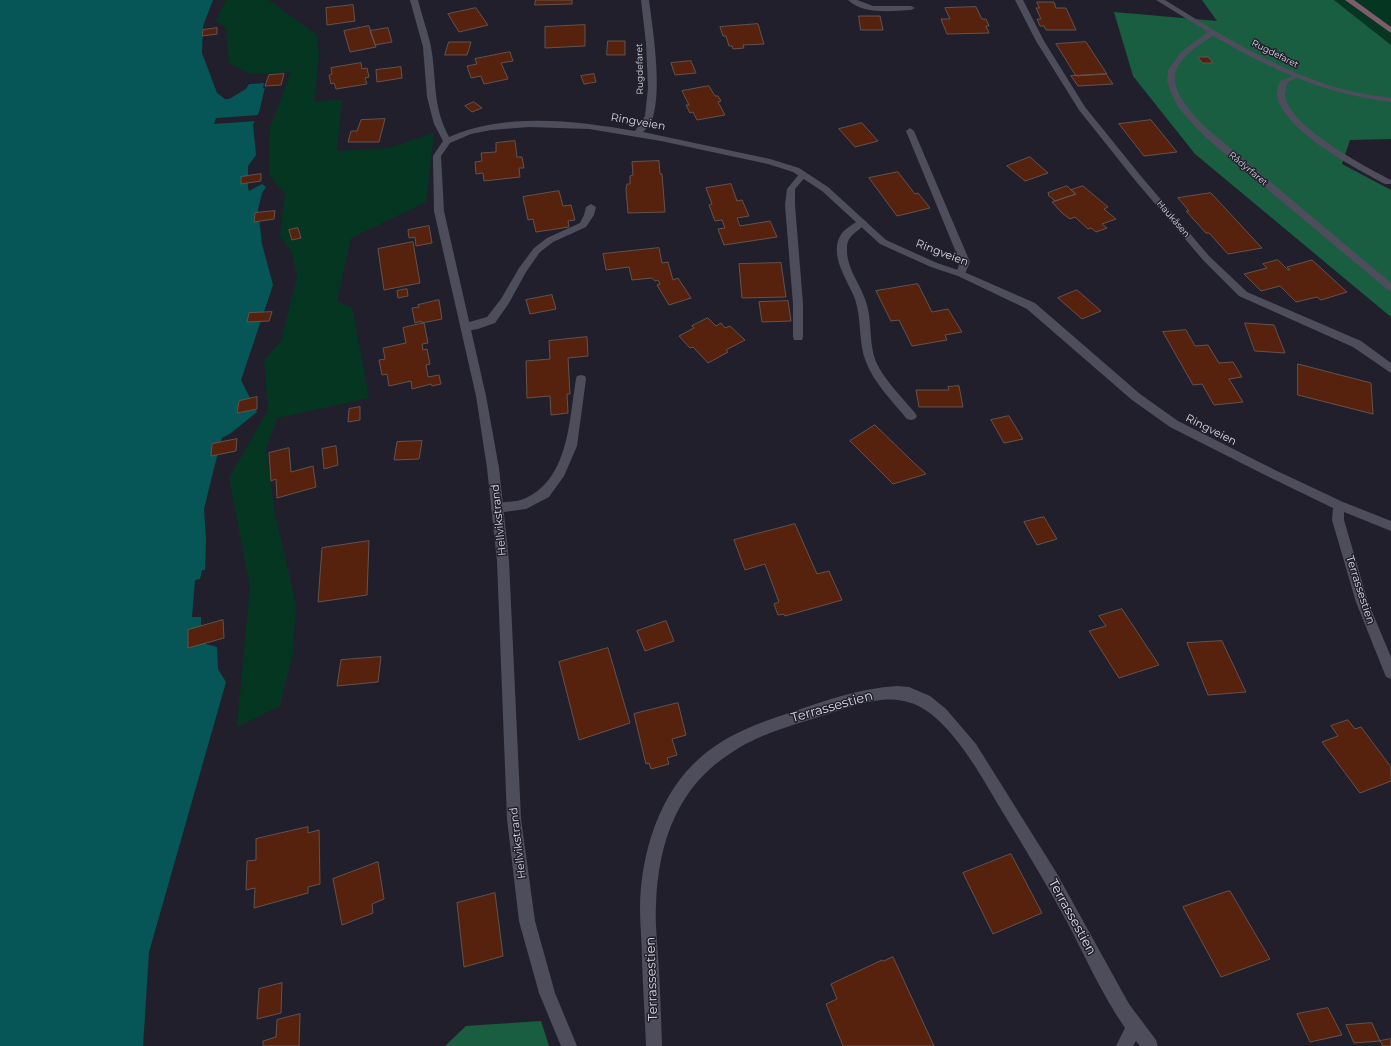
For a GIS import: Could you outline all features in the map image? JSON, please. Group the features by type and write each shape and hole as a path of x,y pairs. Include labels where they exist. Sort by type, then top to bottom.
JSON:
{"main road":[{"path":"1349,0 1391,32"}],"street":[{"path":"414,0 427,47 430,97 438,124 448,141"},
{"name":"Rugdefaret","path":"637,134 645,125 649,117 651,90 650,52 645,0"},
{"path":"852,0 862,5 872,7 911,8"},
{"name":"Haukåsen","path":"1019,0 1040,41 1082,108 1136,177 1206,258 1243,294 1357,344 1391,369"},
{"name":"Rugdefaret","path":"1160,0 1212,33 1297,76 1346,94 1372,99 1391,100"},
{"name":"Rådyrfaret","path":"1212,33 1187,49 1172,70 1171,79 1175,92 1185,109 1204,132 1391,288"},
{"path":"1297,76 1284,81 1281,85 1281,98 1290,113 1311,135 1324,145 1355,165 1388,182"},
{"name":"Ringveien","path":"448,141 468,132 490,127 529,124 589,126 662,138 770,162 796,170 825,189 883,242 934,265 961,274 1031,306 1136,397 1174,424 1271,474 1339,505 1391,526"},
{"path":"910,131 923,158 965,262 961,274"},
{"name":"Hellvikstrand","path":"448,141 436,156 439,211 447,251 466,327 492,461 503,560 514,819 527,921 547,993 569,1046"},
{"path":"798,337 798,304 790,205 791,189 803,175"},
{"path":"466,327 478,325 491,320 505,301 522,270 537,250 550,240 583,225 589,215 590,207"},
{"path":"862,222 846,235 842,247 845,267 860,299 865,318 865,335 872,362 884,383 911,416"},
{"path":"497,508 526,504 546,494 560,473 571,446 580,379"},
{"name":"Terrassestien","path":"1339,505 1338,520 1362,602 1391,673"},
{"name":"Terrassestien","path":"654,1046 648,906 650,885 657,842 662,827 675,800 686,782 700,766 736,740 769,726 844,702 882,693 909,694 928,702 939,711 961,736 982,764 1051,878 1124,1011 1150,1046"},
{"path":"1124,1046 1135,1027"}],"shaded area":[{"path":"0,0 213,0 203,26 202,53 217,93 225,99 229,99 246,89 249,84 264,83 265,88 259,112 253,125 256,155 248,166 248,188 249,191 262,184 266,187 262,193 258,209 262,244 273,285 241,380 257,412 231,433 222,438 220,444 204,509 206,540 205,570 202,570 200,579 195,580 192,617 201,617 201,624 206,644 217,647 218,669 226,682 149,952 143,1046 0,1046"},
{"path":"226,0 269,0 317,35 319,57 314,101 342,100 337,151 389,148 434,133 426,202 351,238 337,301 352,308 369,398 277,418 266,449 275,514 296,605 293,652 280,706 237,727 250,586 229,478 268,410 264,360 281,341 297,277 292,253 280,236 285,194 269,175 270,128 291,72 250,74 229,63 226,28 216,21"},
{"path":"1202,0 1334,0 1391,45 1391,139 1350,140 1342,164 1391,190 1391,317 1195,154 1133,76 1114,12 1217,21"},
{"path":"1334,0 1391,0 1391,45"},
{"path":"541,1021 549,1046 445,1046 466,1026"}],"pier":[{"path":"264,81 267,88 260,113 265,88 263,88 264,83 246,84 249,82"},
{"path":"259,115 257,121 214,124 216,118"}],"building":[{"path":"536,0 572,0 572,4 535,5"},
{"path":"1037,2 1054,2 1056,8 1066,8 1076,30 1046,30 1044,26 1040,26 1037,19 1041,19 1036,8 1039,8"},
{"path":"353,5 355,21 327,25 326,8"},
{"path":"976,7 982,19 986,19 989,26 986,26 989,33 947,34 941,19 950,19 945,8"},
{"path":"476,8 488,25 459,32 448,14"},
{"path":"859,16 880,16 883,30 861,30"},
{"path":"758,24 764,44 743,45 744,48 733,49 732,46 729,46 726,36 723,36 720,27"},
{"path":"585,25 585,46 545,48 545,27"},
{"path":"369,26 376,47 350,52 344,31"},
{"path":"217,28 217,34 202,36 203,30"},
{"path":"388,28 392,42 375,45 370,31"},
{"path":"608,41 625,41 625,55 607,55"},
{"path":"449,42 471,42 467,55 445,55"},
{"path":"1086,42 1107,74 1076,76 1056,44"},
{"path":"510,52 513,61 501,63 508,79 484,84 481,76 471,78 467,66 477,64 475,59"},
{"path":"1198,57 1208,57 1213,63 1203,63"},
{"path":"691,61 696,73 675,75 671,63"},
{"path":"361,63 362,69 367,68 369,77 365,78 367,84 336,89 334,83 331,84 329,75 332,74 331,68"},
{"path":"401,67 402,78 377,82 376,70"},
{"path":"284,74 281,85 265,86 269,75"},
{"path":"594,74 596,82 584,84 581,76"},
{"path":"1106,74 1113,84 1078,86 1071,76"},
{"path":"709,86 715,96 718,96 721,101 718,102 725,115 697,120 693,112 690,113 686,105 689,105 682,91"},
{"path":"474,102 482,108 472,112 465,106"},
{"path":"385,119 379,142 348,142 351,131 357,131 361,120"},
{"path":"1151,120 1177,152 1144,156 1119,124"},
{"path":"862,123 878,141 855,147 839,129"},
{"path":"515,141 517,157 522,157 524,168 519,168 520,177 484,181 483,173 476,174 475,162 482,161 481,153 496,152 496,143"},
{"path":"1030,157 1048,173 1025,181 1007,166"},
{"path":"659,161 660,174 662,174 665,212 628,213 626,189 627,184 630,184 630,176 633,175 632,162"},
{"path":"898,172 915,194 918,193 930,208 897,216 869,178"},
{"path":"261,174 261,181 241,184 241,177"},
{"path":"731,184 737,201 742,200 749,216 737,218 740,226 770,221 777,237 724,245 718,229 725,228 722,220 715,221 709,205 712,204 706,188"},
{"path":"1067,186 1076,194 1055,201 1048,195 1048,193"},
{"path":"1083,186 1108,207 1104,209 1116,219 1102,224 1107,228 1096,232 1091,228 1088,229 1075,217 1070,219 1062,213 1052,202 1076,194 1071,190"},
{"path":"559,191 563,206 571,205 575,220 568,221 569,227 536,232 533,219 528,220 523,197"},
{"path":"1211,193 1262,248 1228,254 1186,211 1189,211 1178,198"},
{"path":"275,211 274,219 254,222 255,213"},
{"path":"429,226 432,243 416,246 415,237 409,238 408,230"},
{"path":"298,228 301,238 292,240 289,230"},
{"path":"413,242 420,283 384,290 378,249"},
{"path":"659,248 662,263 668,262 673,280 678,278 691,298 669,305 657,285 660,284 658,280 655,281 652,278 632,280 629,267 606,270 603,254"},
{"path":"1278,260 1288,270 1290,270 1287,267 1312,260 1347,292 1321,300 1317,297 1296,302 1280,286 1261,291 1244,274 1267,268 1263,264"},
{"path":"781,263 786,297 742,298 739,264"},
{"path":"918,284 932,312 948,309 962,332 945,335 947,340 912,346 899,320 891,321 876,291"},
{"path":"407,289 408,296 398,298 397,291"},
{"path":"1077,290 1101,311 1082,319 1058,298"},
{"path":"552,295 556,309 530,314 526,300"},
{"path":"439,300 442,319 415,323 412,308"},
{"path":"788,301 791,321 762,322 759,302"},
{"path":"272,312 269,321 247,322 249,313"},
{"path":"708,318 716,326 721,323 725,328 730,326 745,340 726,350 728,352 708,363 693,347 690,348 679,336 694,328 692,326"},
{"path":"424,323 428,343 422,344 423,350 427,349 430,364 426,365 428,377 439,375 441,384 432,386 431,384 412,389 411,381 389,386 387,374 382,375 379,360 385,359 383,348 406,343 403,328"},
{"path":"1245,323 1274,325 1285,353 1255,351"},
{"path":"1186,330 1195,346 1208,345 1219,363 1233,362 1242,377 1229,379 1243,402 1214,405 1202,384 1193,385 1163,332"},
{"path":"587,337 588,356 568,358 570,394 567,394 568,413 551,415 550,396 527,398 526,361 550,359 549,341"},
{"path":"1298,364 1371,383 1373,414 1298,395"},
{"path":"959,386 963,407 919,407 916,390 949,390 948,387"},
{"path":"257,397 257,409 237,413 239,401"},
{"path":"360,407 360,420 348,422 349,409"},
{"path":"1009,416 1023,439 1004,443 991,420"},
{"path":"875,425 926,474 893,484 850,441"},
{"path":"237,439 236,451 211,456 212,444"},
{"path":"422,441 419,459 394,460 397,442"},
{"path":"336,446 338,465 324,469 322,449"},
{"path":"289,448 291,472 313,466 316,487 277,498 276,479 271,481 269,453"},
{"path":"1044,517 1057,539 1037,545 1024,522"},
{"path":"795,524 817,574 829,571 842,600 785,616 784,614 778,615 774,604 779,602 765,564 745,570 734,540"},
{"path":"369,541 367,595 318,602 322,548"},
{"path":"1122,609 1159,665 1119,678 1089,631 1106,626 1099,616"},
{"path":"223,620 224,638 188,648 188,630"},
{"path":"666,621 674,641 645,651 637,631"},
{"path":"1222,641 1246,692 1208,695 1187,643"},
{"path":"608,648 630,723 579,740 559,662"},
{"path":"381,657 378,682 337,686 341,660"},
{"path":"678,703 686,735 672,739 677,755 667,758 669,764 651,769 649,763 646,764 634,714"},
{"path":"1348,720 1355,729 1361,727 1391,767 1391,781 1360,793 1322,742 1338,736 1331,726"},
{"path":"308,827 308,833 319,830 320,884 308,887 308,893 254,908 255,888 246,890 247,861 256,860 256,839"},
{"path":"1011,854 1042,913 993,934 963,873"},
{"path":"378,862 384,899 372,904 373,913 342,925 333,879"},
{"path":"1230,891 1270,959 1221,977 1183,907"},
{"path":"495,893 503,956 464,967 457,903"},
{"path":"893,957 934,1046 843,1046 826,1004 837,999 831,984 882,960 883,961"},
{"path":"282,983 281,1013 257,1019 259,989"},
{"path":"1328,1008 1342,1035 1310,1042 1297,1014"},
{"path":"300,1014 299,1046 263,1046 263,1041 276,1037 277,1020"},
{"path":"1372,1023 1380,1041 1354,1043 1346,1025"},
{"path":"1391,1039 1391,1046 1383,1046 1380,1041"}]}
